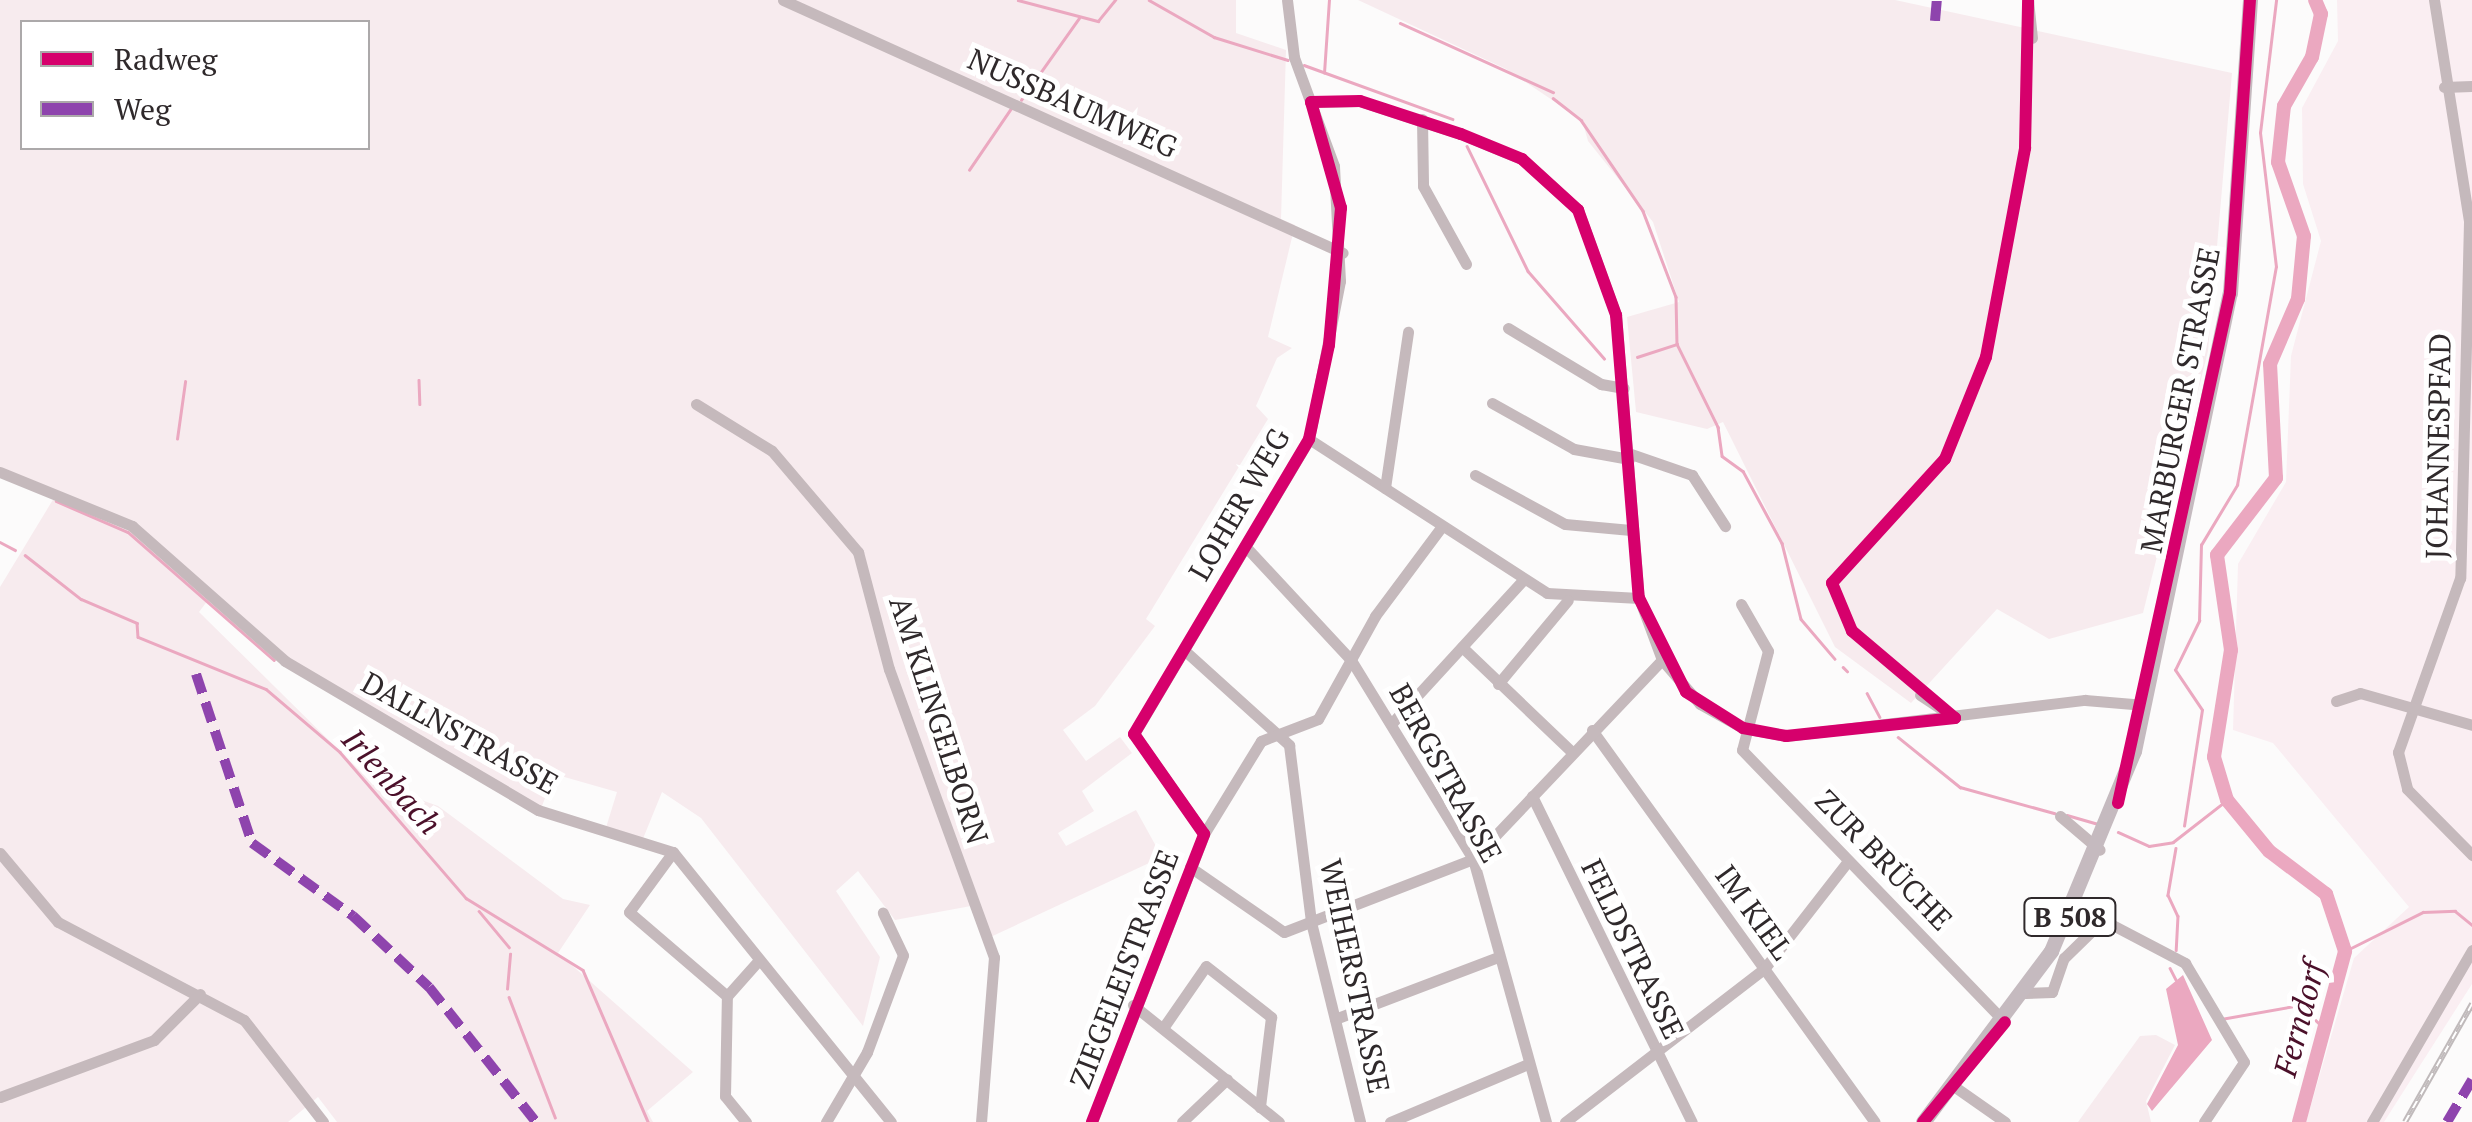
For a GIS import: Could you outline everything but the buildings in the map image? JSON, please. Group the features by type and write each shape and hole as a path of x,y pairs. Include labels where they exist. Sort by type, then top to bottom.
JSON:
{"main road":[{"name":"MARBURGER STRASSE","path":"1923,1122 1955,1088 2025,993 2100,850 2144,706 2230,293 2250,0"}],"street":[{"name":"NUSSBAUMWEG","path":"783,0 1343,253"},
{"name":"LOHER WEG","path":"1204,834 1133,742 1308,439 1343,253 1334,166 1311,102 1286,0"},
{"path":"2028,0 2032,38"},
{"name":"JOHANNESPFAD","path":"2434,0 2444,87 2469,222 2460,578 2398,752 2407,789 2472,856"},
{"path":"2444,87 2472,86"},
{"path":"1311,102 1360,100 1422,119 1522,159 1578,210 1608,278 1624,388 1631,530 1639,598 1662,660 1700,704 1743,728 1804,736 2086,700 2144,706"},
{"path":"1422,119 1423,186 1466,264"},
{"path":"1508,328 1601,384 1624,388"},
{"path":"1385,488 1408,332"},
{"path":"1492,403 1574,449 1628,456 1692,475 1725,526"},
{"name":"AM KLINGELBORN","path":"696,404 772,451 858,552 889,669 994,957 981,1122"},
{"path":"1308,439 1522,581 1568,600 1639,598"},
{"name":"DALLNSTRASSE","path":"0,472 132,526 285,661 538,810 674,852"},
{"path":"1475,475 1565,524 1631,530"},
{"name":"ZIEGELEISTRASSE","path":"1092,1122 1133,1005 1204,834 1261,740 1318,718 1351,660 1442,526"},
{"name":"BERGSTRASSE","path":"1245,546 1351,660 1473,860 1546,1122"},
{"path":"1392,722 1522,581"},
{"path":"1498,684 1568,600"},
{"path":"1741,604 1768,650 1763,690 1743,728"},
{"path":"1462,647 1572,752"},
{"name":"WEIHERSTRASSE","path":"1184,650 1289,745 1311,922 1360,1122"},
{"path":"1190,866 1284,932 1473,860 1662,660"},
{"path":"2336,701 2360,693 2472,725"},
{"path":"1920,695 1955,718"},
{"name":"ZUR BRÜCHE","path":"1743,728 1742,750 2005,1022"},
{"name":"IM KIEL","path":"1592,730 1875,1122"},
{"name":"FELDSTRASSE","path":"1532,796 1692,1122"},
{"path":"2060,816 2100,850"},
{"path":"727,996 629,912 674,852 890,1122"},
{"path":"0,853 58,922 244,1020 323,1122"},
{"path":"1565,1122 1657,1056 1764,969 1848,861"},
{"path":"826,1122 854,1076 902,955 883,912"},
{"path":"2025,993 2052,992 2064,958 2103,920 2185,963 2244,1062 2204,1122"},
{"path":"2372,1122 2472,950"},
{"path":"1336,1019 1498,957"},
{"path":"746,1122 725,1096 727,996 759,960"},
{"path":"1163,1028 1206,966 1277,1027 1260,1106"},
{"path":"0,1097 154,1040 200,994"},
{"path":"1133,1005 1279,1122"},
{"path":"1390,1122 1528,1064"},
{"path":"1182,1122 1227,1079"},
{"path":"1955,1088 2005,1122"}],"shaded area":[{"path":"0,0 1236,0 1236,33 1286,50 1281,219 1295,225 1268,337 1292,348 1277,358 1256,406 1268,419 1146,619 1155,626 1095,706 1063,730 1086,761 1120,737 1132,753 1082,791 1094,811 1058,833 1066,846 1136,810 1162,857 984,940 971,906 895,920 858,871 836,891 880,957 863,1026 701,818 662,792 640,846 604,834 617,792 554,774 539,814 284,666 208,600 199,612 361,772 377,760 402,793 438,806 563,899 590,905 558,953 693,1072 647,1111 653,1122 337,1122 318,1097 288,1122 0,1122 0,587 57,493 0,468"},
{"path":"1358,0 1895,0 2232,73 2208,351 2143,613 2049,639 1997,609 1911,703 1835,647 1723,422 1707,429 1636,412 1627,317 1679,302 1653,222 1588,141 1582,120 1506,69"},
{"path":"2337,0 2472,0 2472,984 2384,1122 2306,1122 2354,958 2409,907 2273,743 2233,730 2238,564 2286,482 2291,356 2321,241 2303,184 2302,108 2338,41"},
{"path":"2183,975 2212,1040 2152,1111 2147,1104 2178,1045 2166,989"},
{"path":"2156,1035 2175,1045 2146,1101 2151,1122 2078,1122 2140,1036"}],"waterway":[{"path":"1018,0 1098,21 1115,0"},
{"path":"1149,0 1214,37 1288,60"},
{"path":"1324,73 1329,0"},
{"path":"2184,826 2202,710 2175,670 2199,621 2201,545 2237,485 2276,267 2260,133 2276,0"},
{"name":"Ferndorf","path":"2299,1122 2345,951 2326,894 2269,851 2227,800 2214,757 2231,650 2217,555 2276,478 2270,364 2298,299 2304,236 2278,162 2284,106 2312,57 2321,14 2315,0"},
{"path":"1021,100 1079,18"},
{"path":"1400,23 1553,92"},
{"path":"1304,65 1452,119"},
{"path":"1553,98 1581,120 1643,211 1676,297 1677,344"},
{"path":"969,170 1012,107"},
{"path":"1467,146 1528,271 1604,358"},
{"path":"1637,357 1677,344 1718,427 1722,456 1743,471 1782,543 1801,619 1835,659"},
{"path":"419,380 420,404"},
{"path":"177,439 185,382"},
{"path":"56,501 128,532 274,660"},
{"name":"Irlenbach","path":"0,542 15,550"},
{"name":"Irlenbach","path":"25,555 81,599 137,623 138,637 266,689 340,752 466,898 583,970 648,1122"},
{"path":"1843,667 1847,671"},
{"path":"1867,693 1880,717"},
{"path":"1898,737 1960,787 2054,813"},
{"path":"2118,832 2149,846 2173,842 2227,800"},
{"path":"2067,815 2098,824"},
{"path":"2176,848 2168,895 2178,916 2176,950"},
{"path":"479,911 509,947"},
{"path":"2345,951 2423,912 2455,911 2472,925"},
{"path":"507,989 510,954"},
{"path":"2170,968 2176,980"},
{"path":"509,997 555,1117"},
{"path":"2221,1019 2300,1005 2326,1030"}],"railway":[{"path":"2405,1122 2472,1004"}],"marked path":[{"path":"1935,21 1937,0"},
{"path":"196,674 252,843 353,916 429,987 536,1122"},
{"path":"2447,1122 2472,1080"}],"cycle path":[{"path":"1955,718 1852,631 1832,583 1945,459 1986,357 2025,148 2028,0"},
{"path":"2118,803 2230,293 2250,0"},
{"path":"1092,1122 1204,834 1134,734 1309,439 1329,345 1341,208 1311,102 1360,101 1461,134 1522,159 1578,210 1616,315 1639,598 1686,692 1743,728 1786,736 1955,718"},
{"path":"1923,1122 2005,1022"}]}
